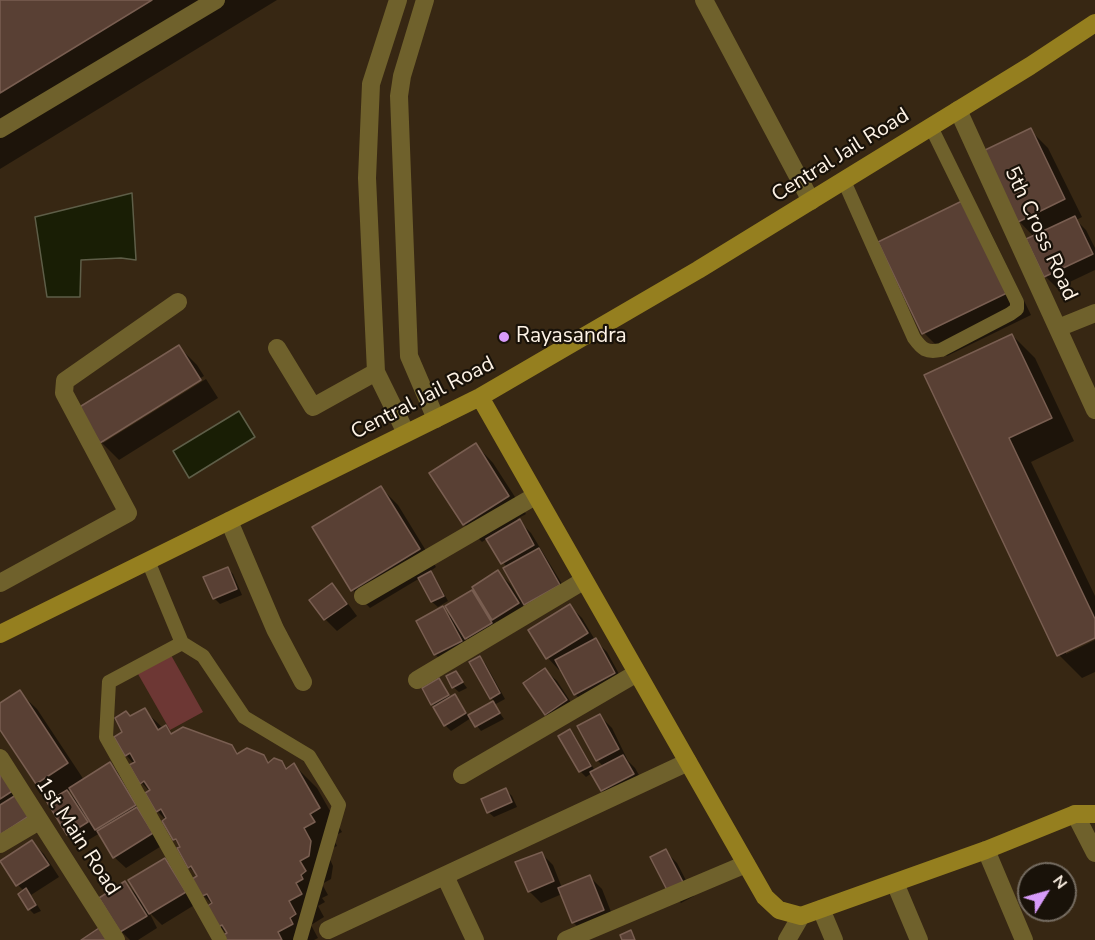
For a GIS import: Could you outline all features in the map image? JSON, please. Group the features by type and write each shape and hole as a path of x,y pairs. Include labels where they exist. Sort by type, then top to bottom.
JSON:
{"main road":[{"name":"Central Jail Road","path":"0,634 480,397 698,270 844,181 1095,22"},
{"path":"480,397 765,897 779,910 801,916 986,850 1076,814 1095,814"}],"street":[{"path":"0,129 216,0"},
{"path":"704,0 811,201"},
{"path":"406,433 376,372 367,178 371,84 396,4 422,9 402,75 399,108 409,356 435,419"},
{"name":"5th Cross Road","path":"958,110 1095,410"},
{"path":"0,583 128,513 64,393 64,381 178,302"},
{"path":"1058,328 1095,313"},
{"path":"277,348 313,407 376,372"},
{"path":"363,596 535,496"},
{"path":"229,521 275,629 303,682"},
{"path":"417,680 584,581"},
{"path":"462,775 637,673"},
{"name":"1st Main Road","path":"0,758 116,940"},
{"path":"328,930 688,762"},
{"path":"1076,814 1095,853"},
{"path":"0,844 39,821"},
{"path":"986,850 1024,940"},
{"path":"566,940 746,864"},
{"path":"445,876 475,940"},
{"path":"895,883 919,940"},
{"path":"821,909 834,940"},
{"path":"787,940 801,916"}],"lane":[{"path":"844,181 914,338 922,349 931,352 940,350 1010,314 1017,309 1017,302 931,127"},
{"path":"148,561 182,643 203,656 244,717 309,756 339,805 300,940"},
{"path":"182,643 109,682 106,737 220,940"}],"shaded area":[{"path":"132,193 136,260 121,258 81,260 80,297 47,297 35,217"},
{"path":"239,411 255,437 189,478 173,451"},
{"path":"167,648 203,712 170,730 134,667"}],"building":[{"path":"0,0 152,0 0,93"},
{"path":"1031,128 1065,199 1018,222 983,151"},
{"path":"964,200 1009,292 922,334 878,242"},
{"path":"1075,216 1093,254 1044,277 1026,239"},
{"path":"1012,334 1052,418 1009,438 1095,619 1095,638 1057,656 924,375"},
{"path":"179,345 201,380 100,443 78,408"},
{"path":"476,443 509,496 463,525 429,473"},
{"path":"381,486 420,549 351,591 312,527"},
{"path":"520,519 534,545 501,564 486,539"},
{"path":"539,548 560,585 524,605 503,568"},
{"path":"228,567 237,589 213,599 203,577"},
{"path":"498,570 519,603 492,620 472,587"},
{"path":"431,571 444,596 431,602 418,578"},
{"path":"332,583 347,604 324,620 309,600"},
{"path":"472,590 492,623 465,639 445,606"},
{"path":"570,604 588,633 546,659 528,630"},
{"path":"443,606 462,641 434,655 416,621"},
{"path":"596,638 615,673 574,695 555,660"},
{"path":"480,656 500,693 490,699 469,662"},
{"path":"545,668 567,700 545,715 523,683"},
{"path":"456,671 463,682 452,688 446,676"},
{"path":"439,678 449,695 431,705 422,688"},
{"path":"20,690 68,763 36,784 0,730 0,703"},
{"path":"455,694 466,713 444,726 433,707"},
{"path":"493,701 500,713 475,727 468,715"},
{"path":"145,708 158,730 166,725 171,734 183,727 232,745 237,754 247,748 264,755 268,763 274,758 282,761 286,769 294,763 320,808 310,814 315,822 304,828 311,841 309,856 300,861 306,871 301,875 303,879 296,883 302,894 289,901 296,914 290,918 293,924 278,932 282,940 226,940 223,935 227,933 222,925 218,927 206,907 212,903 207,894 202,896 192,879 197,876 191,866 188,868 177,848 180,847 176,839 173,840 162,821 166,818 161,809 156,812 145,793 150,790 144,781 140,784 129,765 135,762 130,753 125,756 114,737 122,732 115,718 126,711 130,716"},
{"path":"600,714 619,749 596,761 577,726"},
{"path":"570,729 591,766 579,772 558,736"},
{"path":"623,755 634,774 601,791 590,772"},
{"path":"110,762 136,805 95,830 69,788"},
{"path":"0,769 14,790 0,799"},
{"path":"506,788 512,802 487,813 481,799"},
{"path":"67,790 88,822 67,835 47,802"},
{"path":"16,795 29,816 0,835 0,805"},
{"path":"137,807 153,833 113,858 97,831"},
{"path":"32,840 49,865 16,886 0,861"},
{"path":"666,849 684,884 668,892 650,857"},
{"path":"542,852 554,881 528,892 515,862"},
{"path":"165,858 186,892 149,914 128,880"},
{"path":"590,875 604,910 572,923 558,888"},
{"path":"125,881 147,916 120,932 99,898"},
{"path":"26,888 36,905 28,910 18,894"},
{"path":"99,928 107,940 81,940"},
{"path":"631,930 635,940 622,940 620,935"}],"place":[{"name":"Rayasandra","path":"504,337"}]}
